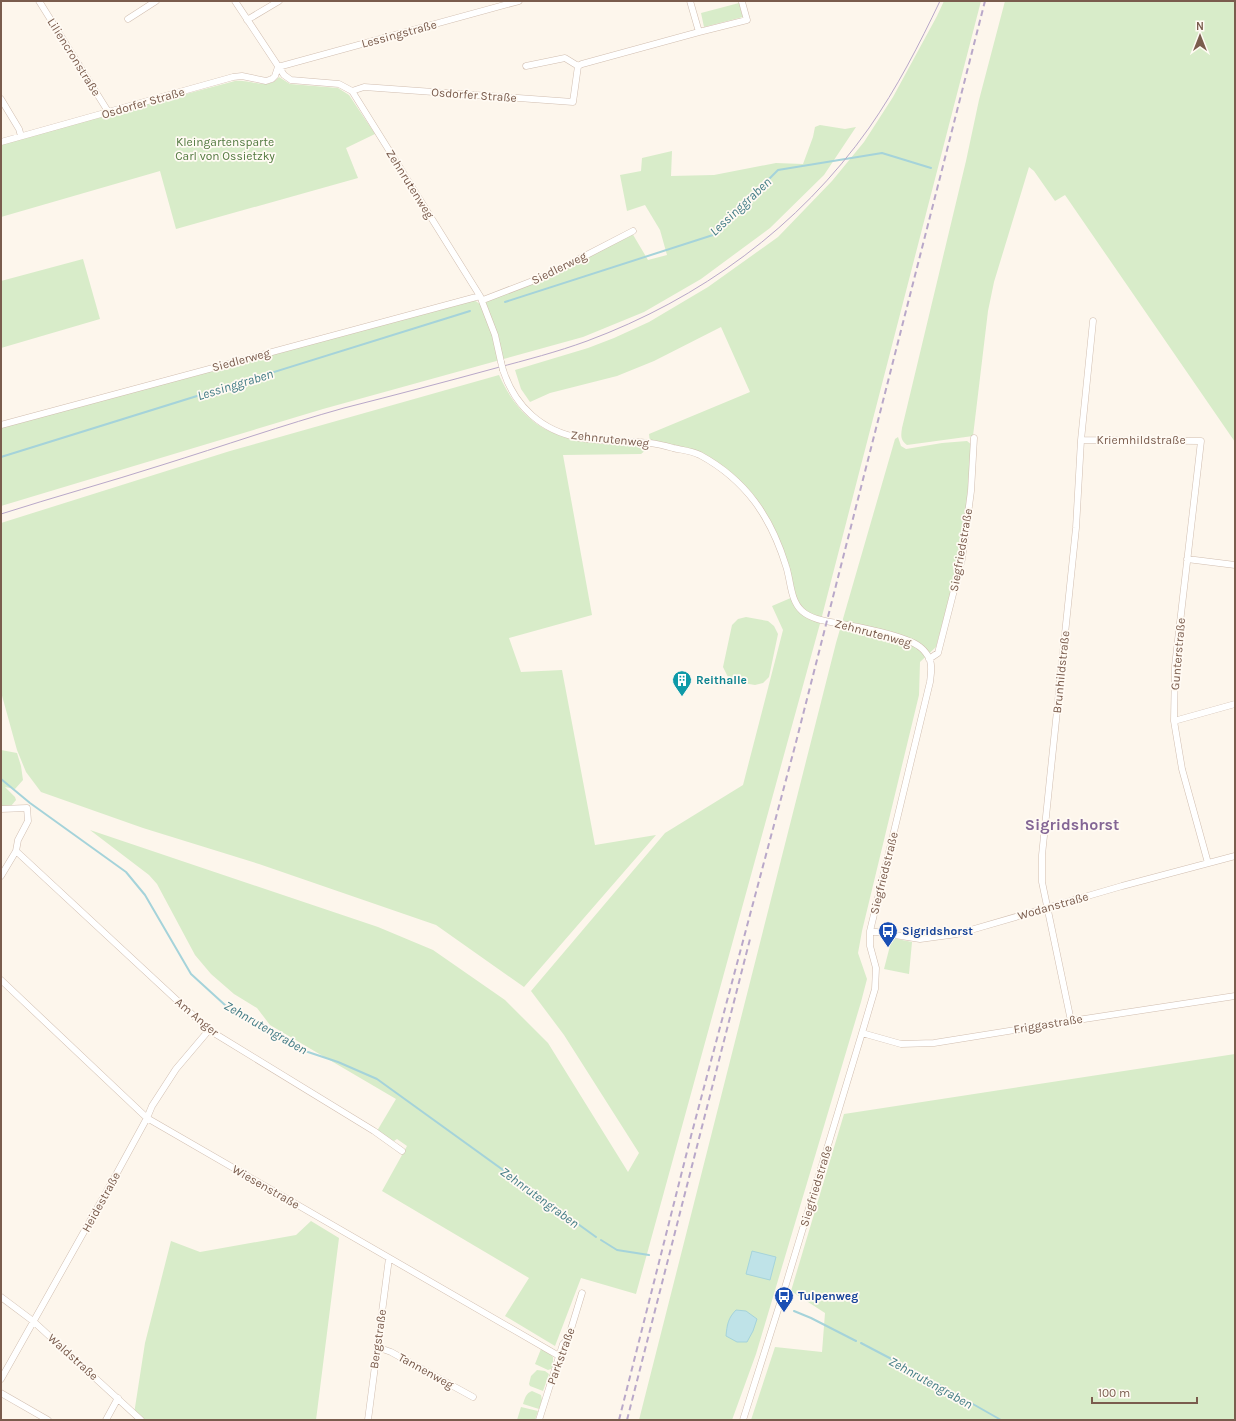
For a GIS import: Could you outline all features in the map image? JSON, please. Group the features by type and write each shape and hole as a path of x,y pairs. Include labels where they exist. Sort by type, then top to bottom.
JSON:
{"street":[{"name":"Liliencronstraße","path":"39,1 109,113"},
{"path":"128,19 156,1"},
{"path":"235,1 284,75 291,80 339,84 352,92"},
{"path":"247,20 279,1"},
{"name":"Lessingstraße","path":"278,67 519,1"},
{"path":"690,1 699,32"},
{"path":"526,66 565,58 578,66 601,58 747,20 742,2"},
{"name":"Osdorfer Straße","path":"352,92 364,87 573,102 578,66"},
{"name":"Osdorfer Straße","path":"1,142 109,113 233,77 242,76 266,80 272,79 278,67"},
{"name":"Zehnrutenweg","path":"352,92 482,298 495,335 503,370 509,387 524,408 538,421 556,431 581,438 650,443 698,454 729,474 755,500 773,531 787,567 793,597 802,611 821,620 853,626 910,641 920,646 929,658"},
{"path":"1,99 22,136"},
{"name":"Siedlerweg","path":"1,425 482,298 548,275 633,231"},
{"name":"Brunhildstraße","path":"1071,1021 1042,882 1042,855 1076,528 1081,440 1093,321"},
{"name":"Siegfriedstraße","path":"743,1420 783,1294 874,989 876,968 870,946 870,932 930,682 931,670 929,658 938,653 962,559 972,491 974,438"},
{"name":"Kriemhildstraße","path":"1081,440 1201,441"},
{"name":"Gunterstraße","path":"1201,441 1175,666 1174,721 1182,769 1208,863"},
{"path":"1188,559 1235,565"},
{"path":"1174,721 1235,704"},
{"path":"1,809 27,808 28,821 18,840 16,852 1,876"},
{"name":"Am Anger","path":"16,852 209,1030 335,1107 402,1151"},
{"name":"Wodanstraße","path":"870,932 920,939 957,934 1122,886 1235,856"},
{"name":"Wiesenstraße","path":"1,980 147,1118 560,1356"},
{"name":"Friggastraße","path":"862,1033 901,1044 934,1043 1235,996"},
{"name":"Heidestraße","path":"1,1379 147,1118 152,1106 176,1069 209,1030"},
{"name":"Bergstraße","path":"368,1420 389,1258"},
{"name":"Parkstraße","path":"539,1420 564,1344 568,1339 582,1293"},
{"name":"Waldstraße","path":"1,1297 33,1322 141,1420"},
{"name":"Tannenweg","path":"377,1347 392,1352 473,1397"},
{"path":"1,1393 48,1420"},
{"path":"106,1420 118,1398"}],"green space":[{"path":"944,1 981,1 821,620 636,1294 581,1278 555,1346 505,1316 529,1278 382,1191 407,1146 397,1139 394,1141 377,1131 396,1099 270,1025 257,1008 234,994 211,974 195,955 157,884 149,875 90,830 378,927 433,950 505,1000 548,1043 628,1172 639,1153 564,1035 531,991 665,833 743,785 783,630 772,606 793,597 787,567 755,500 729,474 698,454 650,443 649,434 750,392 721,327 654,361 617,376 550,393 530,402 521,389 515,370 588,348 649,322 708,287 778,237 832,181 864,142 893,97"},
{"path":"1005,1 1235,1 1235,442 1065,195 1055,201 1034,171 1029,167 994,282 988,311 973,436 907,445 902,439 902,428 966,161 979,100"},
{"path":"739,3 743,17 704,27 701,13"},
{"name":"Kleingartensparte Carl von Ossietzky","path":"279,77 290,84 338,88 349,95 375,134 346,148 358,178 176,229 160,171 1,217 1,143 235,81 264,84 275,81"},
{"path":"820,125 845,129 856,127 824,175 770,228 701,279 644,312 583,337 323,409 1,506 1,428 474,300 480,304 550,277 632,233 648,260 667,255 660,230 645,205 627,211 620,175 641,171 642,158 672,151 671,176 714,175 776,163 803,164 815,127"},
{"path":"83,259 100,319 1,348 1,281"},
{"path":"499,375 511,397 524,413 539,425 556,434 574,439 615,445 638,446 647,449 641,454 563,455 592,615 509,638 521,672 562,670 595,845 656,835 524,987 436,925 259,864 143,828 41,792 26,772 17,750 1,692 1,523 230,451"},
{"path":"898,437 901,446 906,449 942,443 967,441 972,445 960,559 936,647 920,662 919,695 862,931 858,953 867,979 861,1002 756,1354 732,1420 639,1420 836,643 895,439"},
{"path":"746,617 768,621 774,626 778,634 769,677 763,683 755,685 743,683 728,677 723,667 732,625 738,619"},
{"path":"1,750 17,753 21,766 23,780 15,789 5,787 16,800 11,806 1,806"},
{"path":"892,938 912,942 909,974 884,969"},
{"path":"1235,1054 1235,1420 751,1420 775,1347 822,1352 825,1313 791,1291 844,1114"},
{"path":"311,1221 339,1238 316,1420 141,1420 134,1414 145,1343 171,1241 200,1252 296,1235"},
{"path":"541,1349 553,1357 553,1367 551,1369 548,1370 535,1364"},
{"path":"537,1370 545,1371 549,1374 543,1391 530,1386 529,1384 531,1376"},
{"path":"532,1391 541,1395 542,1400 539,1409 523,1404 527,1394"},
{"path":"521,1407 538,1411 535,1420 517,1420"}],"water":[{"path":"752,1251 776,1257 770,1280 746,1274"},
{"path":"736,1310 746,1311 757,1319 747,1342 737,1342 726,1336 728,1322"}],"waterway":[{"name":"Lessinggraben","path":"505,302 713,235 778,170 882,153 931,168"},
{"name":"Lessinggraben","path":"1,457 470,311"},
{"name":"Zehnrutengraben","path":"1,779 30,803 126,872 145,895 191,974 225,1005 302,1050 338,1062 377,1079 596,1237"},
{"name":"Zehnrutengraben","path":"601,1240 617,1250 649,1255"},
{"name":"Zehnrutengraben","path":"794,1311 856,1341"},
{"name":"Zehnrutengraben","path":"861,1343 920,1374 1001,1420"}],"tram line":[{"path":"1,514 344,408 564,349 629,324 669,304 744,256 779,228 811,197 841,164 869,128 889,97 916,50 940,1"}],"railway":[{"path":"619,1420 691,1136 795,746 985,1"},
{"path":"627,1420 750,939"}],"place":[{"name":"Reithalle","path":"682,697"},
{"name":"Sigridshorst","path":"888,948"},
{"name":"Tulpenweg","path":"784,1313"}],"district":[{"name":"Sigridshorst","path":"1072,824"}]}
